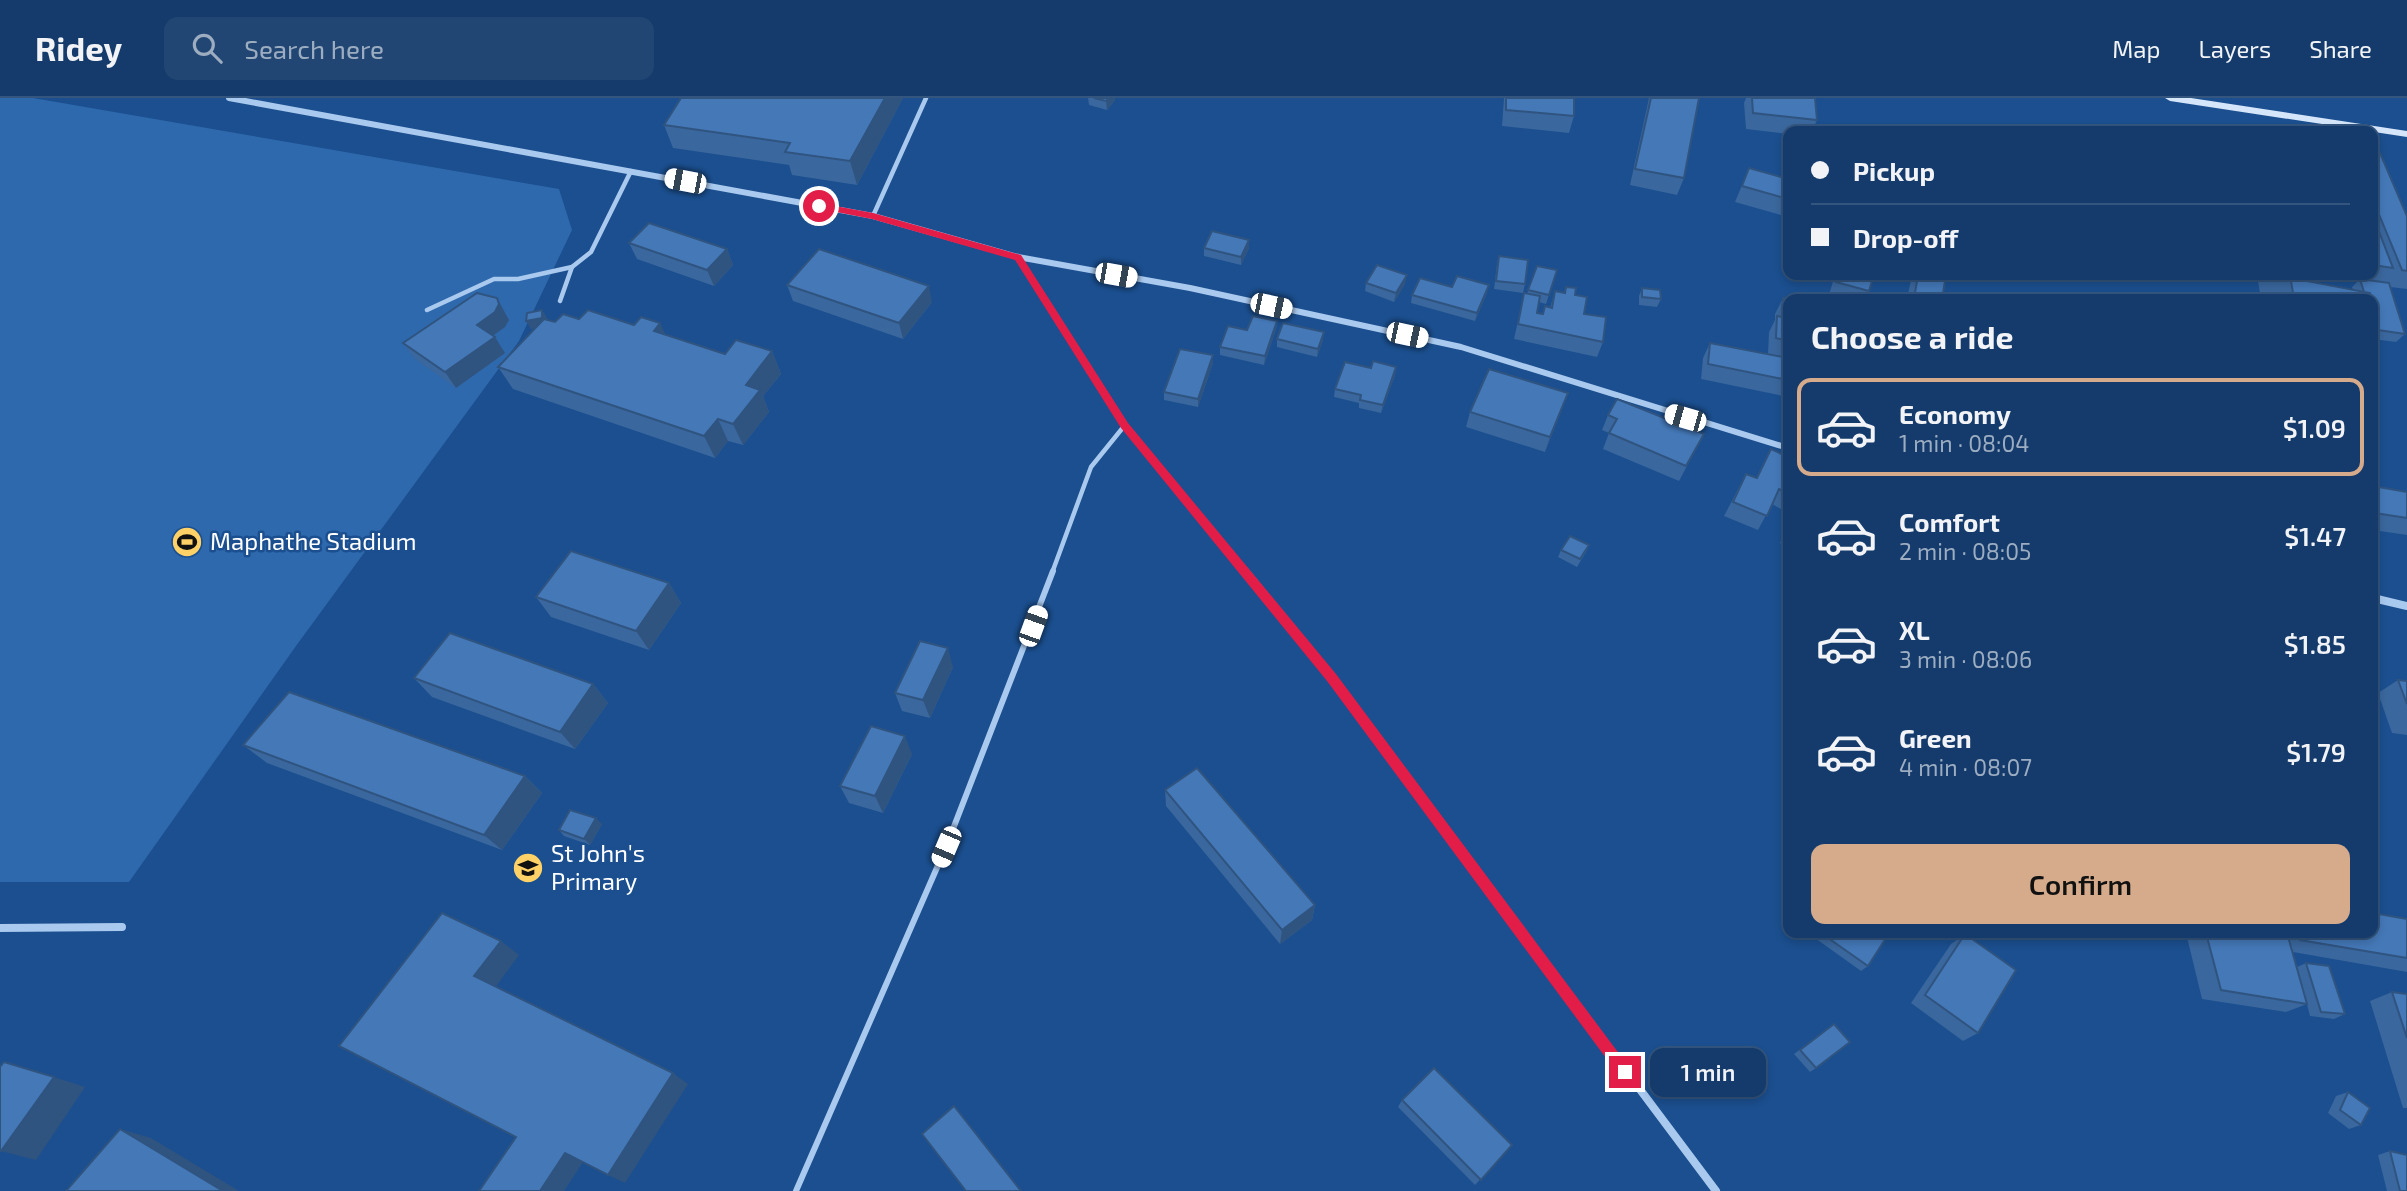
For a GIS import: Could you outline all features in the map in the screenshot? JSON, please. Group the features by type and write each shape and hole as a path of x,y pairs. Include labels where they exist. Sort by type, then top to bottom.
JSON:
{"street":[{"path":"229,98 873,216 1018,257 1189,288 1461,347 1659,411 1783,447"},
{"path":"2170,98 2354,126"},
{"path":"2378,130 2407,134"},
{"path":"1018,257 1125,425 1332,678 1716,1191"},
{"path":"2378,599 2407,606"},
{"path":"0,928 122,927"}],"lane":[{"path":"873,216 926,98"},
{"path":"427,310 494,279 518,279 572,267 591,252 631,171"},
{"path":"561,301 572,267"},
{"path":"796,1191 946,847 1033,626 1091,467 1125,425"}],"shaded area":[{"name":"Maphathe Stadium","path":"0,98 33,98 559,189 572,230 519,341 296,646 129,882 0,882"}],"building":[{"path":"681,98 885,98 850,161 785,152 790,143 664,125"},
{"path":"1506,98 1574,98 1574,116 1506,110"},
{"path":"1651,98 1699,98 1684,178 1635,169"},
{"path":"1752,98 1815,98 1817,120 1753,113"},
{"path":"2378,153 2407,216 2407,271 2402,270 2378,212"},
{"path":"1749,168 1783,178 1783,198 1742,186"},
{"path":"649,223 727,249 707,270 629,243"},
{"path":"2378,229 2393,268 2378,266"},
{"path":"1212,231 1249,240 1241,257 1204,248"},
{"path":"819,249 929,286 899,323 787,285"},
{"path":"1499,256 1528,260 1525,284 1496,281"},
{"path":"1377,265 1407,275 1396,293 1366,283"},
{"path":"1537,266 1557,270 1549,295 1528,290"},
{"path":"1457,276 1489,285 1477,313 1412,295 1420,278 1452,287"},
{"path":"1837,280 1872,280 1869,291"},
{"path":"1917,280 1945,280 1943,294 1915,294"},
{"path":"2287,280 2301,280 2370,294 2293,294 2291,281"},
{"path":"2360,280 2389,283 2405,334 2378,330 2378,294 2364,292"},
{"path":"1566,287 1576,288 1575,295 1587,297 1584,314 1606,317 1603,342 1518,324 1524,293 1540,296 1537,313 1543,314 1545,306 1552,308 1555,291 1565,293"},
{"path":"1642,288 1660,290 1661,299 1642,297"},
{"path":"477,293 497,298 499,304 495,312 477,325 495,337 445,372 403,343"},
{"path":"1783,298 1783,340 1776,338 1777,316 1782,317"},
{"path":"542,310 542,318 526,321 527,313"},
{"path":"588,310 634,325 641,317 660,323 654,331 725,354 736,340 772,351 746,385 760,390 733,424 718,419 704,436 498,367 544,319 555,322 563,314 579,319"},
{"path":"1253,316 1277,321 1265,356 1220,347 1228,326 1247,330"},
{"path":"1283,323 1324,332 1318,349 1277,339"},
{"path":"1710,343 1783,357 1783,379 1708,364"},
{"path":"1180,349 1213,355 1198,399 1164,392"},
{"path":"1373,361 1396,367 1383,405 1360,400 1361,395 1335,389 1345,362 1371,368"},
{"path":"1489,369 1568,393 1550,437 1470,412"},
{"path":"1617,399 1704,434 1686,466 1609,433 1617,419 1608,415"},
{"path":"1771,449 1783,455 1783,491 1779,489 1767,516 1733,502 1746,474 1757,478"},
{"path":"2378,487 2407,492 2407,518 2378,513"},
{"path":"1570,536 1589,545 1580,559 1561,550"},
{"path":"571,551 669,583 636,631 536,597"},
{"path":"450,633 593,684 560,732 414,678"},
{"path":"920,641 948,648 923,700 895,693"},
{"path":"2398,680 2407,681 2407,704"},
{"path":"289,692 525,776 484,835 243,745"},
{"path":"871,726 905,736 875,796 840,786"},
{"path":"1197,768 1315,905 1282,930 1165,790"},
{"path":"570,810 596,818 584,839 559,830"},
{"path":"442,913 501,941 474,976 673,1073 608,1175 565,1153 540,1191 479,1191 516,1137 339,1046"},
{"path":"2378,914 2407,919 2407,958 2300,940 2378,938"},
{"path":"1828,938 1886,938 1868,966"},
{"path":"1962,938 1971,938 2016,970 1978,1033 1925,995"},
{"path":"2207,938 2288,938 2307,1004 2221,990"},
{"path":"2306,963 2329,966 2345,1014 2321,1012"},
{"path":"2392,992 2407,994 2407,1038"},
{"path":"1834,1024 1850,1042 1816,1068 1800,1050"},
{"path":"4,1062 54,1077 0,1151 0,1067"},
{"path":"1434,1068 1512,1145 1481,1180 1402,1100"},
{"path":"2348,1092 2370,1108 2361,1125 2340,1110"},
{"path":"954,1106 1021,1191 966,1191 922,1134"},
{"path":"120,1129 223,1191 66,1191"},
{"path":"2390,1151 2407,1155 2407,1191 2400,1191"}],"place":[{"name":"Maphathe Stadium","path":"187,542"},
{"name":"St John's Primary","path":"528,868"}],"route":[{"path":"819,206 873,216 1018,257 1125,425 1332,678 1625,1072"}]}
